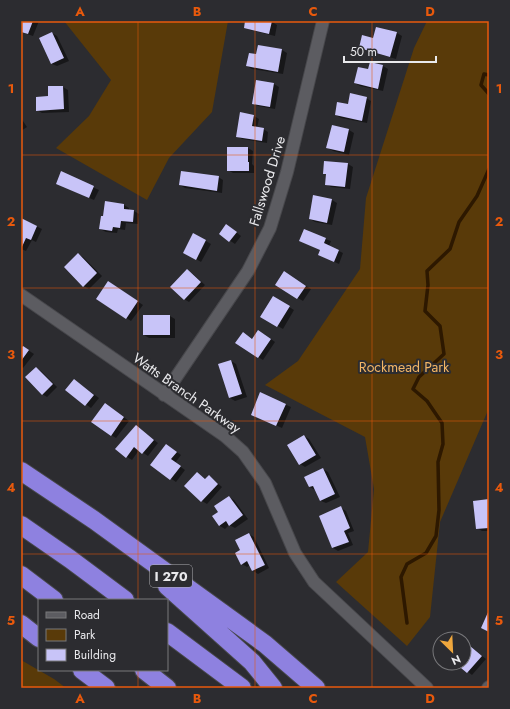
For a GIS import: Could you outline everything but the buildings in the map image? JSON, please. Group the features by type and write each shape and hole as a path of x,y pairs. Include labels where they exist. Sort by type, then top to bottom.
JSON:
{"highway":[{"name":"I 270","path":"21,471 94,520 265,644 316,688"},
{"path":"94,520 252,662 273,688"},
{"path":"21,525 124,599"},
{"path":"21,575 53,599"},
{"path":"21,624 38,637"},
{"path":"168,633 242,688"},
{"path":"83,671 106,688"},
{"path":"145,671 167,688"}],"street":[{"name":"Fallswood Drive","path":"164,395 248,271 270,228 287,172 323,21"},
{"name":"Watts Branch Parkway","path":"21,295 225,436 243,452 265,483 295,553 314,582 427,688"}],"green space":[{"path":"64,21 228,21 212,112 169,158 147,200 56,148 89,116 111,80"},
{"name":"Rockmead Park","path":"427,21 489,21 489,408 440,522 430,617 407,646 336,582 368,552 374,489 365,437 265,385 298,361 360,269 366,198 414,48"},
{"path":"21,660 54,679 66,688 21,688"}],"waterway":[{"path":"489,75 484,74 481,85 489,94"},
{"path":"407,623 401,577 407,564 426,553 436,536 439,510 438,462 443,444 442,423 427,401 413,389 419,377 444,354 440,326 425,311 428,285 427,271 450,249 459,222 477,196 489,169"}]}
